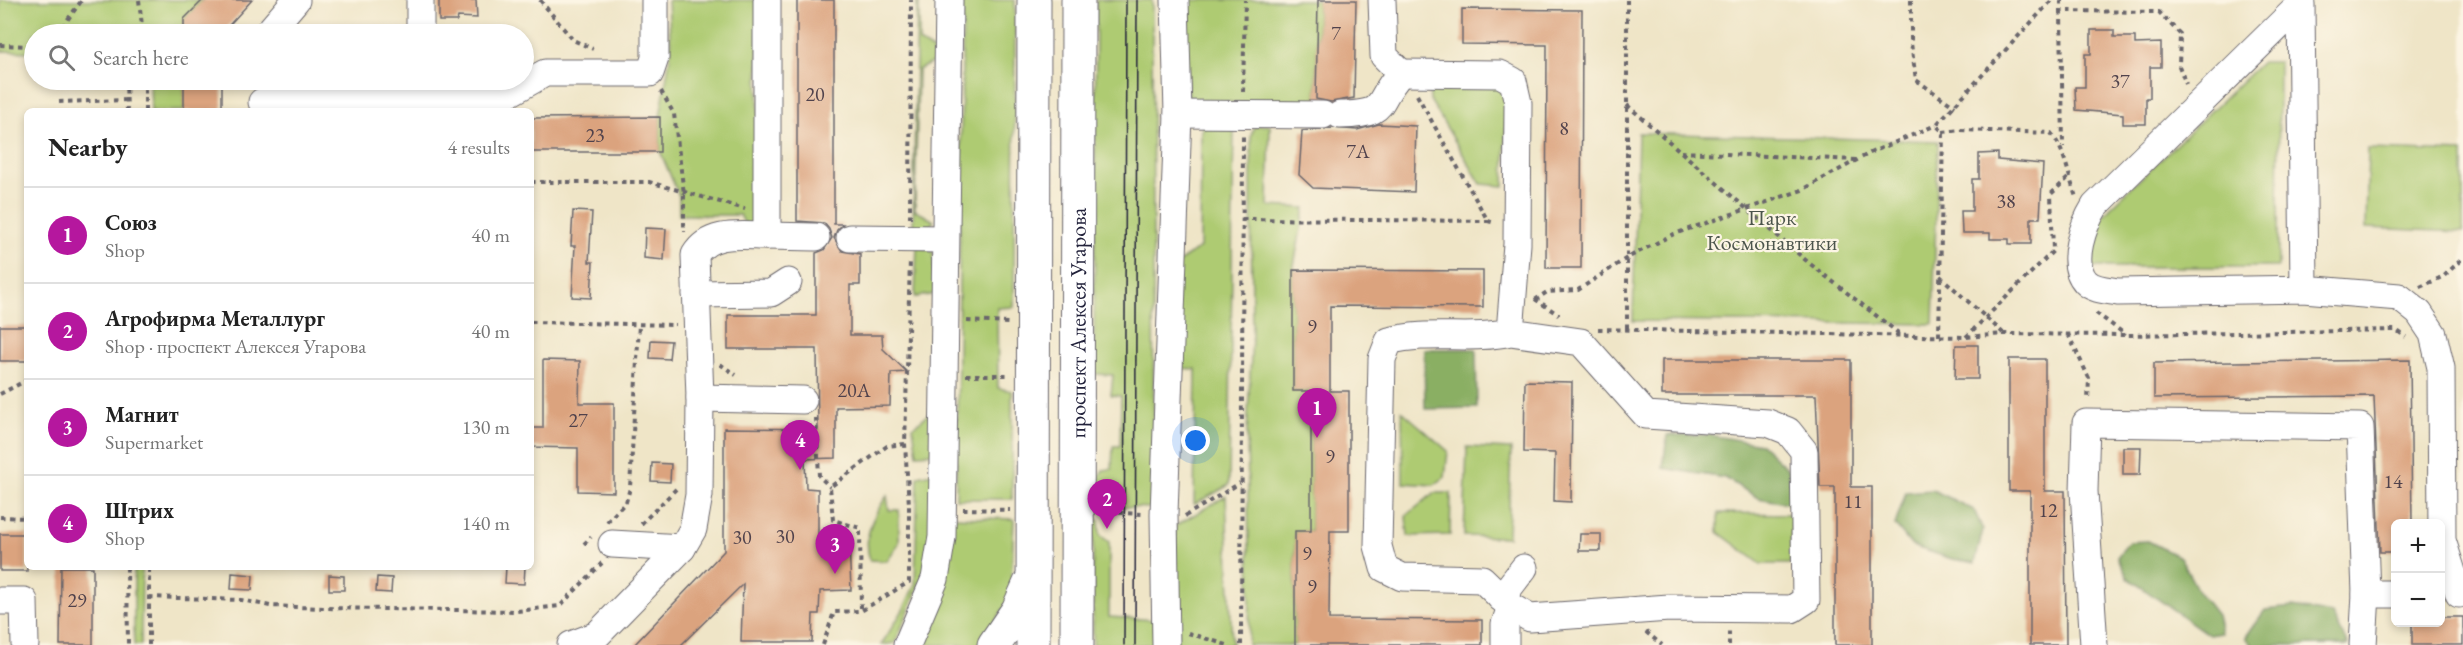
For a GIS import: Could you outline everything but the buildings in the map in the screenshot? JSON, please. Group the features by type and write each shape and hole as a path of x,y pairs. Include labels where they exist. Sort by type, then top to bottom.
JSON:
{"main road":[{"name":"проспект Алексея Угарова","path":"1023,643 1018,610 1033,576 1034,0"},
{"name":"проспект Алексея Угарова","path":"1077,645 1078,0"}],"street":[{"path":"276,24 296,0"},
{"path":"420,0 420,24"},
{"path":"534,79 544,73 650,73 655,58 656,0"},
{"path":"767,0 767,225"},
{"path":"907,645 935,579 942,537 944,239 949,0"},
{"path":"1166,645 1164,514 1178,114 1176,0"},
{"path":"1382,0 1384,56 1401,73 1500,74 1513,81 1518,103 1517,244 1510,332"},
{"path":"2304,289 2301,4 2095,206 2080,236 2079,268 2086,281 2096,288 2118,292 2304,289 2399,297 2419,313 2433,334 2441,368 2442,540 2454,594"},
{"path":"1178,114 1243,116 1374,112 1380,107 1392,82 1401,73"},
{"path":"262,98 420,90 500,99 515,90"},
{"path":"571,645 597,635 681,549 693,529 699,495 700,398 695,255 701,245 716,237 767,225 816,237"},
{"path":"850,238 944,239"},
{"path":"696,294 771,293 788,282"},
{"path":"1510,332 1582,335 1646,415 1768,423 1788,431 1804,451 1806,600 1792,609 1669,608 1530,618 1506,603 1482,579 1402,577 1384,568 1378,546 1382,359 1389,341 1408,336 1488,337 1510,332"},
{"path":"700,398 802,400"},
{"path":"2094,645 2084,491 2086,423 2360,427 2366,594 2363,645"},
{"path":"607,538 681,549"},
{"path":"1505,645 1506,603 1524,568"},
{"path":"2366,594 2391,594"},
{"path":"0,601 24,601 25,645"}],"path":[{"path":"64,24 82,0"},
{"path":"139,0 142,24"},
{"path":"540,0 573,40 602,53"},
{"path":"1241,645 1245,0"},
{"path":"1627,0 1627,328"},
{"path":"1911,0 1911,43 1917,80 1955,107"},
{"path":"1535,300 1547,292 1578,290 1627,258 1674,234 1802,190 1857,160 1936,124 1955,107 2052,0"},
{"path":"2061,0 2063,164 2085,222"},
{"path":"2061,11 2159,12 2180,34 2179,66 2196,109"},
{"path":"0,45 24,46"},
{"path":"650,73 674,114 684,194 684,242"},
{"path":"1401,73 1422,101 1488,221"},
{"path":"126,90 128,108"},
{"path":"145,90 146,108"},
{"path":"59,102 127,100"},
{"path":"1627,105 1809,263 1901,335"},
{"path":"1936,124 1943,132 1940,336"},
{"path":"1943,132 1961,130 2051,133 2062,147"},
{"path":"1680,152 1857,160"},
{"path":"1966,337 2054,251 2050,194 2068,177"},
{"path":"534,182 649,182 767,225"},
{"path":"1242,219 1488,221 1503,226"},
{"path":"2399,297 2444,276 2463,258"},
{"path":"1940,276 2004,333"},
{"path":"1512,285 1582,335 1627,328 1966,337 2004,333 2396,330 2415,343"},
{"path":"944,321 1010,323 1010,333"},
{"path":"534,322 683,325"},
{"path":"149,597 241,600 270,606 323,608 517,611 560,606 607,538 626,502 630,488 639,324"},
{"path":"2068,334 2089,378 2086,423"},
{"path":"944,375 1009,375 1010,365"},
{"path":"0,394 24,382"},
{"path":"824,645 834,612 861,611 909,582 909,505 905,444 887,446 830,487 833,520 860,528 861,611"},
{"path":"584,544 607,538 682,483"},
{"path":"0,517 24,518"},
{"path":"127,570 128,645"},
{"path":"149,570 149,645"},
{"path":"1729,622 1729,645"}],"green space":[{"path":"0,0 203,0 184,19 184,24 24,24 24,52 0,51"},
{"path":"668,0 758,0 759,219 748,230 740,215 679,215 679,196 660,151 660,117 671,51"},
{"path":"917,0 919,0 919,42 937,53 937,60 918,70 915,210 934,221 930,226 913,228"},
{"path":"963,0 1015,0 1014,307 997,308 998,388 1012,391 1012,499 956,499"},
{"path":"1096,0 1152,0 1154,508 1092,506 1093,487 1103,470 1112,469 1113,446 1120,446 1121,396 1111,395 1113,375 1094,374"},
{"path":"1183,0 1318,0 1316,102 1196,103 1188,98"},
{"path":"2262,62 2279,62 2278,267 2087,267 2092,230 2110,208"},
{"path":"1430,81 1496,81 1507,91 1504,186 1481,184 1430,100"},
{"path":"150,90 184,90 184,108 151,108"},
{"path":"1205,123 1234,123 1229,485 1194,505 1196,369 1178,368 1177,263 1200,248 1201,133"},
{"path":"1270,125 1268,206 1305,208 1293,270 1293,391 1311,391 1311,531 1295,531 1295,645 1248,645 1250,602 1247,434 1252,337 1251,135 1255,126"},
{"name":"Парк Космонавтики","path":"1638,133 1938,141 1933,324 1633,321"},
{"path":"2368,149 2463,152 2463,232 2366,228"},
{"path":"917,245 933,251 935,294 915,297"},
{"path":"1424,349 1476,349 1477,408 1425,409"},
{"path":"932,411 934,453 917,454 913,427"},
{"path":"1402,411 1448,451 1445,477 1434,485 1403,483"},
{"path":"1667,435 1709,435 1761,444 1789,470 1792,504 1758,498 1725,478 1663,468"},
{"path":"1467,447 1511,449 1508,537 1464,536"},
{"path":"933,473 932,555 895,643 881,645 903,610 915,584 918,476"},
{"path":"1933,490 1974,510 1983,530 1975,563 1952,559 1912,546 1895,525 1906,492"},
{"path":"1434,493 1451,493 1450,535 1408,536 1406,516"},
{"path":"887,496 889,510 899,510 899,543 887,561 870,560 867,543 870,526"},
{"path":"1226,496 1232,645 1177,645 1175,526"},
{"path":"1718,513 1792,514 1790,564 1761,564 1718,532"},
{"path":"953,517 1014,519 1011,584 1006,605 979,645 916,645"},
{"path":"1093,519 1099,519 1100,535 1109,542 1109,617 1154,620 1156,645 1093,645"},
{"path":"2148,541 2180,557 2198,591 2217,615 2221,633 2209,635 2128,578 2117,557 2129,542"},
{"path":"134,570 142,570 141,645 134,645"},
{"path":"2293,607 2332,614 2348,645 2253,645 2245,638 2265,610"}],"tram line":[{"path":"1124,645 1126,0"},
{"path":"1135,645 1137,0"}],"place":[{"name":"Союз","path":"1317,438"},
{"name":"Штрих","path":"800,470"},
{"name":"Агрофирма Металлург","path":"1107,529"},
{"name":"Магнит","path":"835,574"}]}
